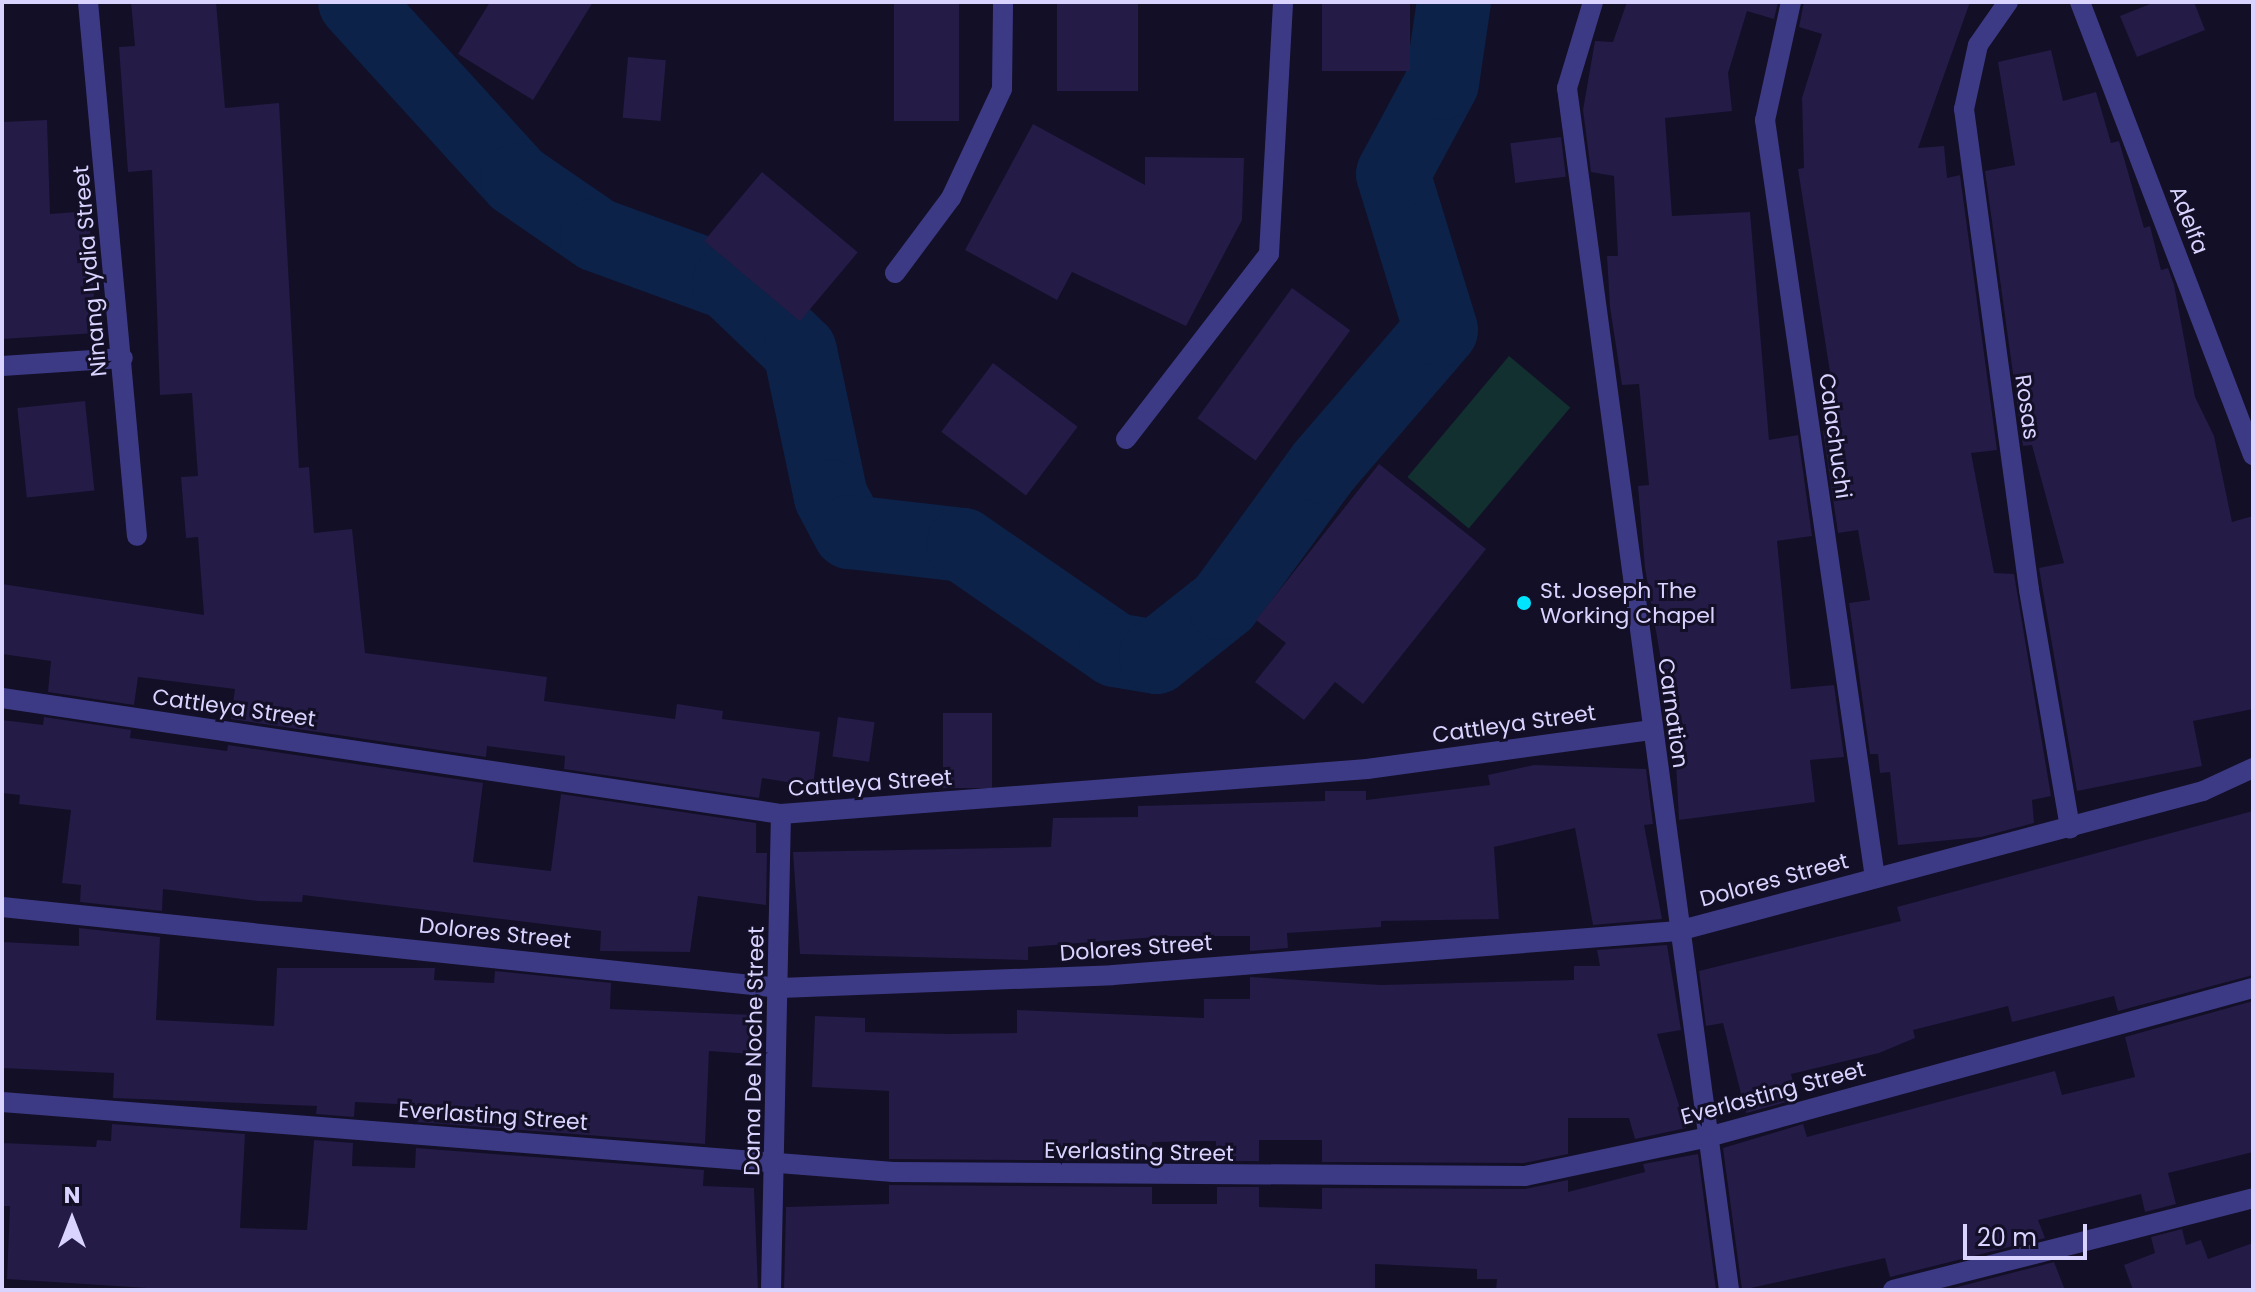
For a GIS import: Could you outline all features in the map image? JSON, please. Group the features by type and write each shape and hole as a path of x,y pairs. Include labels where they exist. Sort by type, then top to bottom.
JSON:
{"street":[{"name":"Ninang Lydia Street","path":"88,2 137,536"},
{"path":"895,273 951,198 1002,89 1003,2"},
{"path":"1126,439 1269,254 1283,2"},
{"name":"Carnation","path":"1593,2 1567,88 1650,730 1729,1290"},
{"name":"Calachuchi","path":"1791,2 1765,120 1875,878"},
{"name":"Rosas","path":"2008,2 1978,45 1964,109 2027,575 2070,828"},
{"name":"Adelfa","path":"2080,2 2253,455"},
{"path":"2,366 123,358"},
{"name":"Cattleya Street","path":"2,698 781,814 1367,769 1650,730"},
{"name":"Dolores Street","path":"2,907 780,988 1113,975 1678,931 2203,791 2253,768"},
{"name":"Dama De Noche Street","path":"771,1290 780,988 781,814"},
{"name":"Everlasting Street","path":"2,1102 893,1172 1418,1181 1525,1176 1708,1137 2253,988"},
{"path":"1893,1290 2253,1198"}],"green space":[{"path":"1509,356 1570,407 1469,528 1407,477"}],"building":[{"path":"131,2 216,2 225,108 279,103 299,468 309,467 314,533 352,529 365,653 547,677 544,701 675,719 677,704 723,711 722,719 820,732 813,786 762,778 759,798 564,769 565,756 487,746 486,757 231,719 235,689 138,677 134,705 48,692 51,661 2,654 2,584 204,615 198,537 186,538 181,477 198,476 192,393 160,395 152,170 128,172 119,47 135,46"},
{"path":"490,2 593,2 533,100 458,54"},
{"path":"894,2 959,2 959,121 894,121"},
{"path":"1057,2 1138,2 1138,91 1057,91"},
{"path":"1322,2 1410,2 1410,71 1322,71"},
{"path":"1627,2 1778,2 1774,19 1747,11 1728,73 1732,111 1665,118 1672,216 1750,212 1769,440 1798,435 1812,536 1777,541 1791,689 1834,685 1844,757 1810,760 1815,802 1679,820 1672,688 1666,689 1645,568 1638,486 1649,485 1639,384 1622,385 1610,307 1607,256 1618,256 1614,176 1591,172 1583,110 1595,41 1613,42"},
{"path":"1804,2 1970,2 1918,148 1944,146 1947,178 1960,175 1997,450 1971,453 1994,573 2014,574 2051,796 2032,800 2034,823 1981,837 1898,845 1890,772 1880,773 1878,754 1870,754 1849,603 1870,600 1858,530 1838,533 1823,431 1839,429 1798,169 1804,168 1802,98 1822,34 1799,27"},
{"path":"2155,2 2194,2 2205,30 2137,57 2120,16"},
{"path":"2051,50 2063,101 2096,92 2111,143 2119,141 2144,228 2150,226 2161,270 2168,268 2174,285 2195,397 2214,436 2232,522 2253,516 2253,709 2193,721 2202,766 2077,791 2039,568 2064,563 2032,445 2023,446 1985,171 2015,165 1998,62"},
{"path":"628,57 666,60 661,121 623,118"},
{"path":"47,120 50,214 89,211 96,333 2,339 2,122"},
{"path":"1033,124 1145,185 1145,157 1244,158 1242,220 1186,326 1072,272 1057,300 965,250"},
{"path":"1561,137 1566,177 1515,183 1510,143"},
{"path":"762,172 858,252 800,321 704,241"},
{"path":"1292,288 1350,330 1256,461 1197,418"},
{"path":"993,363 1078,427 1026,495 941,432"},
{"path":"85,401 94,491 27,498 17,408"},
{"path":"1379,464 1486,549 1363,704 1335,682 1304,720 1255,682 1286,643 1256,620"},
{"path":"943,713 992,713 992,788 943,788"},
{"path":"44,717 131,730 130,738 227,751 228,745 483,783 473,862 551,871 561,794 756,823 756,853 767,853 766,905 698,896 690,952 600,951 601,931 303,895 302,902 258,901 163,889 162,911 80,902 81,885 62,883 71,810 19,804 20,795 2,793 2,720 43,725"},
{"path":"838,717 875,722 869,762 832,757"},
{"path":"1534,765 1646,769 1653,824 1644,825 1662,919 1593,925 1575,828 1494,847 1499,919 1381,921 1381,927 1287,933 1288,948 1250,951 1250,936 1169,936 1028,947 1028,960 800,954 793,852 1051,847 1053,818 1138,817 1138,806 1325,801 1325,791 1366,791 1366,800 1490,785 1488,775"},
{"path":"2253,811 2253,975 2118,1011 2114,996 2012,1022 2008,1006 1913,1030 1915,1038 1879,1053 1791,1074 1797,1099 1746,1113 1723,1023 1706,1026 1699,971 1901,921 1897,907"},
{"path":"79,928 160,937 156,1020 274,1026 277,968 435,968 434,980 494,983 495,971 611,983 610,1009 754,1015 751,1054 709,1051 705,1144 417,1122 418,1105 355,1102 354,1117 316,1114 317,1106 113,1098 114,1073 2,1068 2,942 79,946"},
{"path":"1667,945 1681,1030 1657,1034 1686,1128 1635,1139 1629,1118 1568,1118 1568,1154 1524,1163 1322,1162 1322,1140 1259,1140 1259,1161 1216,1161 1216,1141 1152,1142 1152,1161 889,1159 889,1091 812,1087 815,1016 865,1018 865,1032 949,1034 1017,1033 1017,1010 1204,1018 1204,999 1250,999 1250,977 1381,985 1574,980 1574,966 1600,966 1597,950"},
{"path":"2253,1001 2253,1152 2168,1173 2176,1204 2145,1212 2141,1194 2038,1220 2045,1238 1890,1277 1885,1258 1742,1290 1723,1148 1803,1124 1807,1137 2055,1071 2062,1095 2135,1077 2125,1037"},
{"path":"112,1124 245,1134 240,1228 307,1230 314,1140 353,1143 352,1166 415,1168 416,1148 704,1170 703,1186 754,1188 758,1290 178,1290 7,1279 10,1206 2,1206 2,1143 96,1147 97,1140 111,1141"},
{"path":"1698,1154 1716,1290 1496,1290 1497,1279 1477,1279 1477,1269 1375,1264 1375,1290 784,1290 786,1207 889,1204 889,1185 1152,1187 1152,1204 1217,1204 1217,1187 1259,1187 1259,1207 1322,1209 1322,1188 1525,1189 1568,1180 1568,1192 1645,1172 1643,1164"},
{"path":"2182,1229 2186,1245 2201,1240 2208,1259 2253,1243 2253,1290 2133,1290 2124,1265 2155,1253 2151,1237"},
{"path":"2054,1262 2065,1290 1946,1290"}],"waterway":[{"path":"355,2 517,180 597,235 729,283 800,351 831,497 850,532 963,545 1115,650 1156,657 1224,603 1324,466 1441,330 1393,174 1442,83 1454,2"}],"place":[{"name":"St. Joseph The Working Chapel","path":"1524,603"}]}
